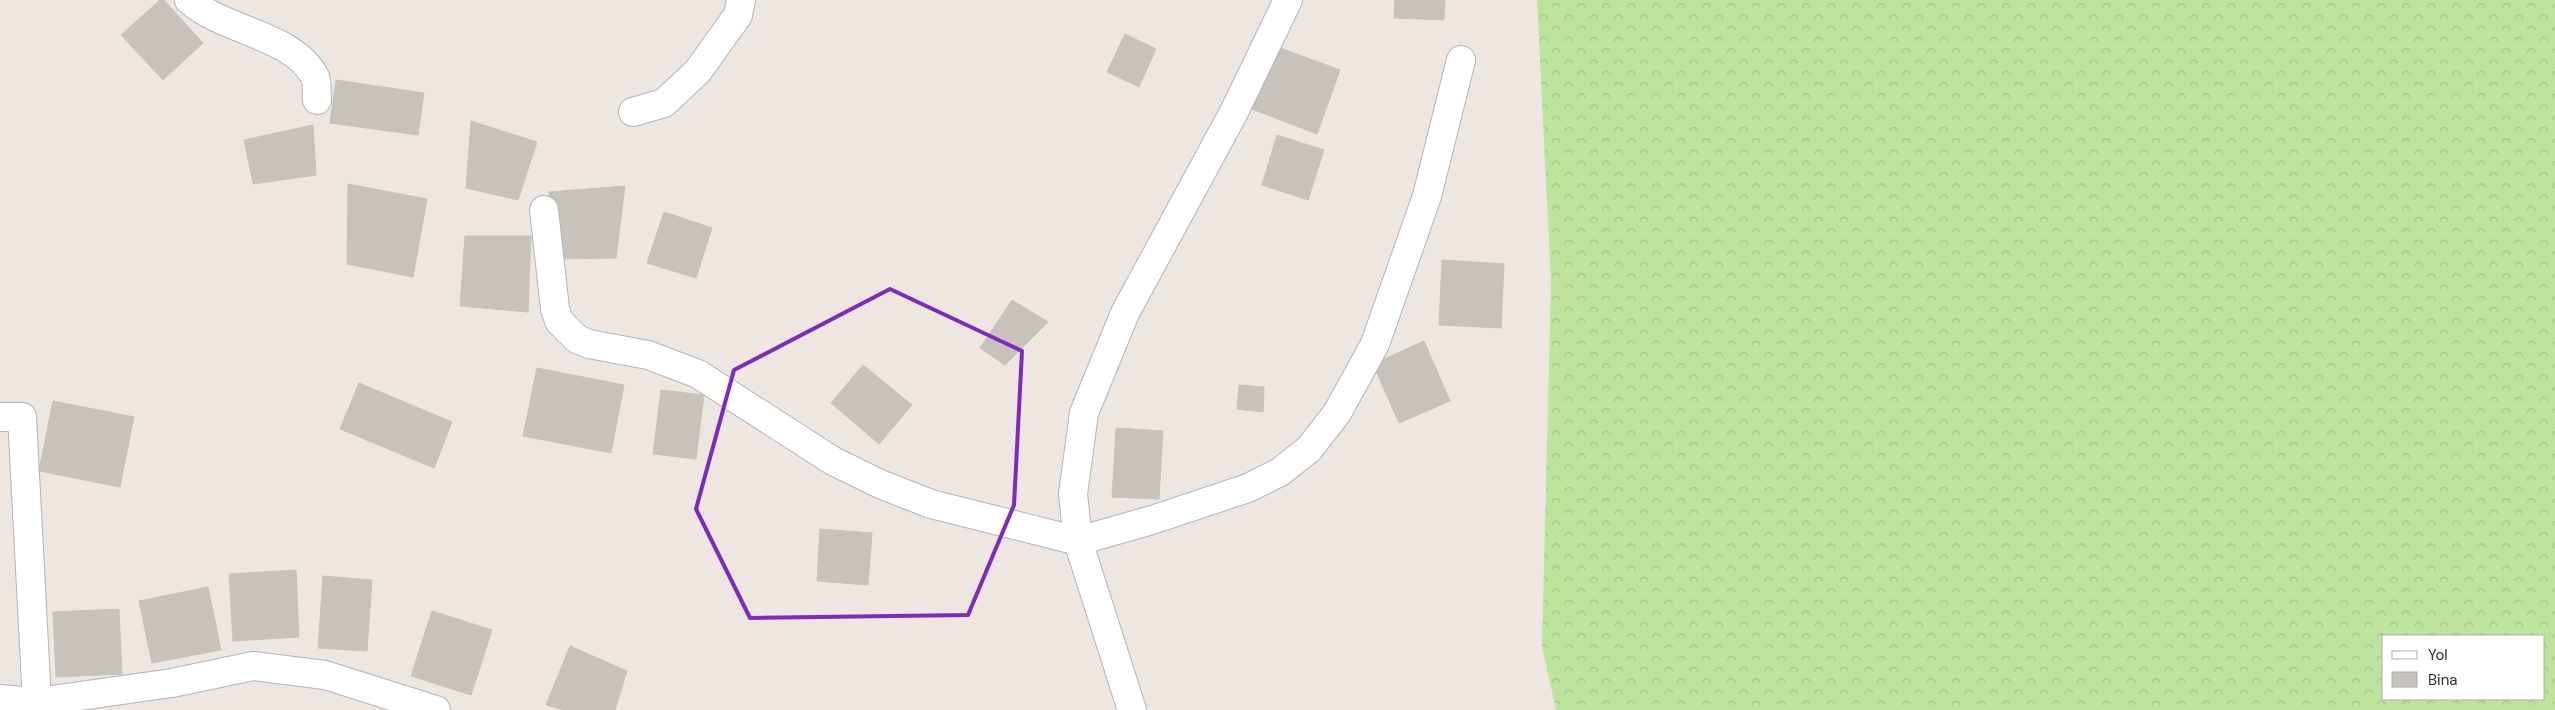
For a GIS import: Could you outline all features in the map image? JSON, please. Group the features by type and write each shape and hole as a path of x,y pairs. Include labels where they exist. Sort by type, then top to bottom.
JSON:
{"street":[{"path":"189,0 218,18 294,53 315,78 317,100"},
{"path":"633,112 664,103 698,72 738,15 741,0"},
{"path":"1132,710 1078,541 1073,494 1084,413 1125,313 1234,112 1288,0"},
{"path":"544,210 555,309 559,321 577,339 589,344 648,355 698,374 833,460 880,484 931,504 1078,541 1152,520 1248,488 1280,472 1309,449 1337,413 1375,344 1427,196 1461,60"},
{"path":"0,417 22,417 37,702"},
{"path":"0,699 37,702 172,683 253,666 325,675 436,710"}],"highlighted area":[{"path":"890,289 1022,351 1014,505 968,615 750,618 696,509 734,370"}],"green space":[{"path":"1537,0 2555,0 2555,710 1556,710 1542,646 1551,283"}],"building":[{"path":"160,0 164,0 203,43 163,80 121,35"},
{"path":"1395,0 1445,0 1444,20 1394,18"},
{"path":"1125,34 1156,49 1139,87 1107,72"},
{"path":"1275,46 1340,70 1317,134 1252,109"},
{"path":"336,80 424,93 418,135 330,123"},
{"path":"471,121 537,142 518,200 466,188"},
{"path":"313,125 316,175 253,184 244,140"},
{"path":"1277,135 1324,150 1308,200 1262,185"},
{"path":"348,184 427,199 413,277 347,264"},
{"path":"625,186 616,258 551,259 549,192"},
{"path":"664,212 712,228 696,278 647,263"},
{"path":"465,236 531,236 528,312 460,306"},
{"path":"1442,260 1504,264 1501,328 1439,325"},
{"path":"1012,300 1048,322 1005,365 980,348"},
{"path":"1424,341 1450,401 1399,423 1373,364"},
{"path":"863,365 912,405 879,444 831,403"},
{"path":"537,368 624,385 611,453 523,436"},
{"path":"359,383 452,422 434,468 340,429"},
{"path":"1239,385 1264,387 1263,412 1237,409"},
{"path":"661,390 704,395 696,459 653,454"},
{"path":"53,401 134,417 120,487 39,471"},
{"path":"1116,428 1163,431 1159,499 1112,497"},
{"path":"820,529 872,533 868,585 817,581"},
{"path":"296,570 299,637 233,641 229,574"},
{"path":"323,576 372,580 367,651 318,648"},
{"path":"208,587 221,650 152,663 139,601"},
{"path":"119,609 122,674 56,677 53,612"},
{"path":"432,611 492,630 471,695 411,676"},
{"path":"570,646 627,671 615,710 564,710 546,705"}]}
